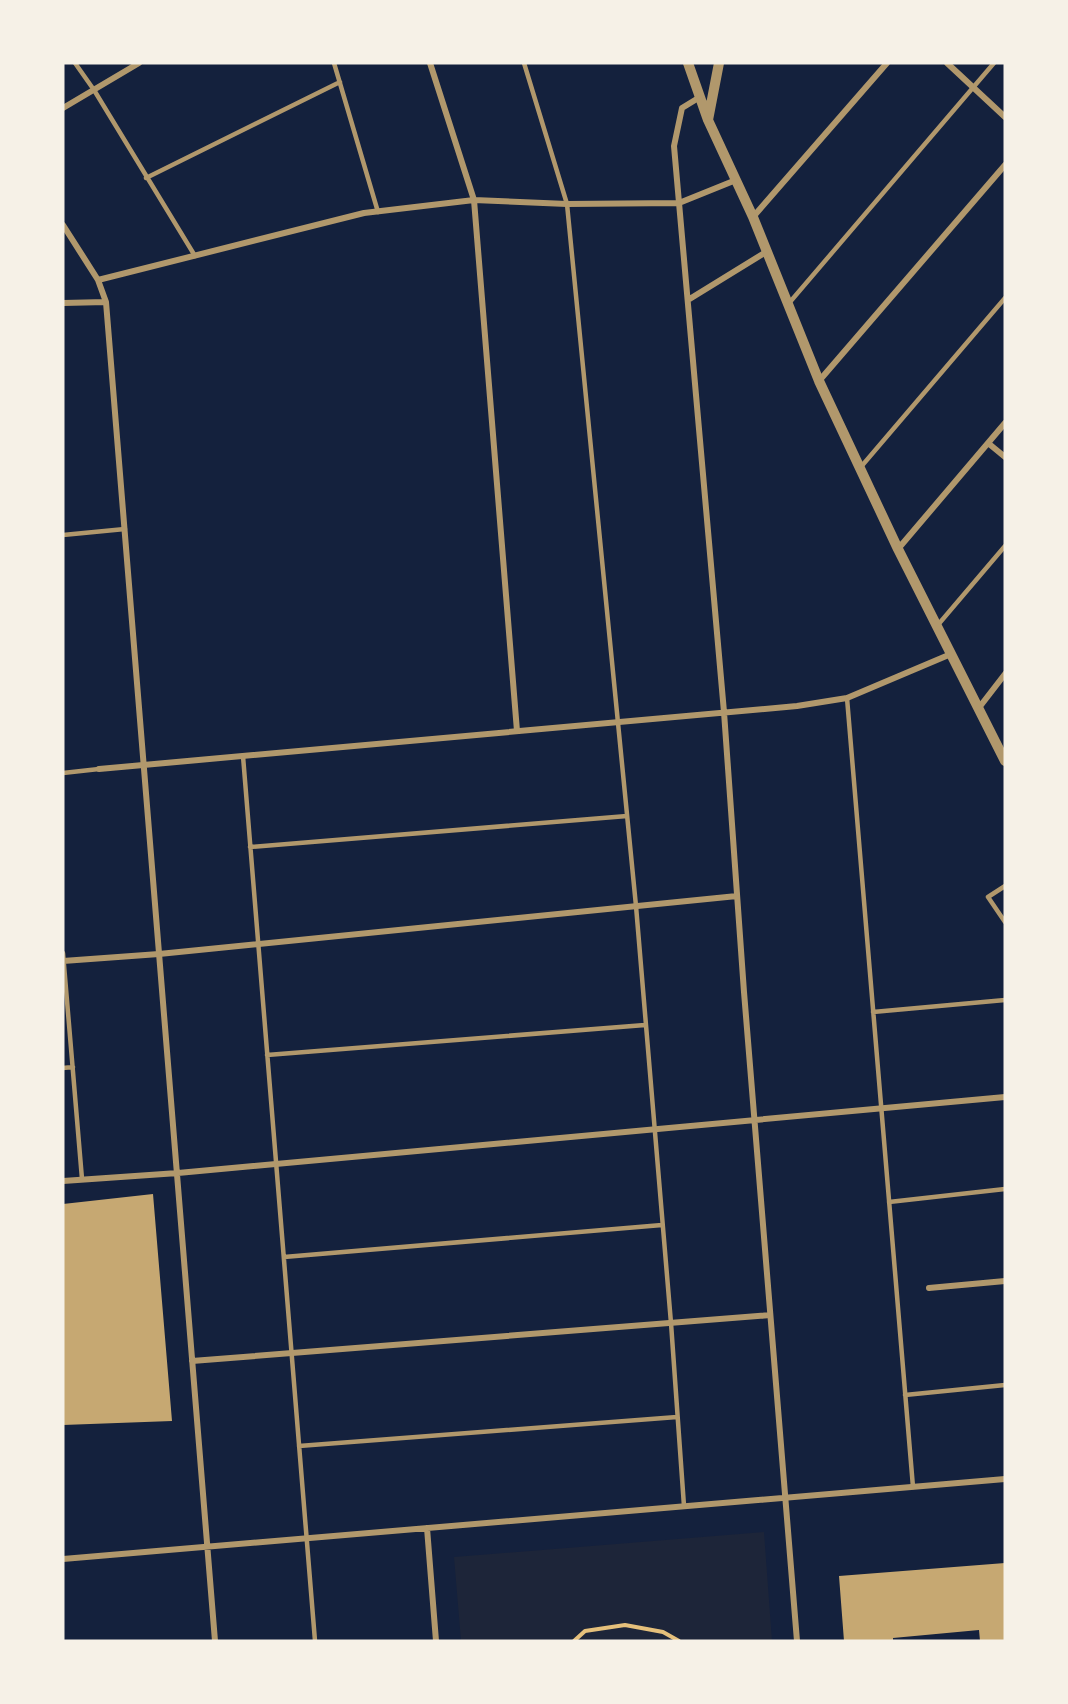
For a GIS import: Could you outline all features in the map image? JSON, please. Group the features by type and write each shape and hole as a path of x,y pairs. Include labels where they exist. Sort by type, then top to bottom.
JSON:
{"street":[{"path":"63,108 138,63"},
{"path":"430,63 474,200 517,731"},
{"path":"688,63 708,120 753,218 819,381 898,549 1005,761"},
{"path":"708,120 719,63"},
{"path":"753,218 887,63"},
{"path":"947,63 1005,117"},
{"path":"700,97 682,108 674,146 724,712 796,1641"},
{"path":"819,381 1005,165"},
{"path":"98,280 364,213 474,200 567,204 679,203 736,180"},
{"path":"63,225 98,280 106,302 214,1641"},
{"path":"688,300 766,252"},
{"path":"63,303 106,302"},
{"path":"898,549 1005,423"},
{"path":"988,442 1005,457"},
{"path":"99,769 797,706 847,698 951,654"},
{"path":"978,708 1005,674"},
{"path":"63,961 159,954 737,896"},
{"path":"63,1181 178,1173 1005,1098"},
{"path":"928,1288 1005,1281"},
{"path":"192,1361 770,1316"},
{"path":"63,1559 1005,1479"},
{"path":"427,1528 435,1641"}],"lane":[{"path":"75,63 94,90 195,256"},
{"path":"334,63 378,212"},
{"path":"524,63 567,204 636,906 684,1506"},
{"path":"788,304 994,63"},
{"path":"146,178 340,82"},
{"path":"860,468 1005,298"},
{"path":"63,535 125,530"},
{"path":"937,626 1005,546"},
{"path":"847,698 913,1487"},
{"path":"243,756 315,1641"},
{"path":"63,773 99,769"},
{"path":"250,847 627,816"},
{"path":"1005,886 988,897 1005,922"},
{"path":"63,953 82,1179"},
{"path":"873,1012 1005,1000"},
{"path":"267,1055 645,1025"},
{"path":"63,1068 73,1067"},
{"path":"889,1202 1005,1189"},
{"path":"284,1257 662,1225"},
{"path":"905,1395 1005,1385"},
{"path":"299,1446 677,1417"}],"path":[{"path":"574,1641 585,1631 625,1625 663,1632 680,1641"}],"shaded area":[{"path":"764,1532 772,1641 461,1641 454,1557"}],"building":[{"path":"153,1194 172,1421 63,1425 63,1204"},
{"path":"1005,1563 1005,1641 980,1641 979,1630 893,1638 893,1641 844,1641 839,1576"}]}
